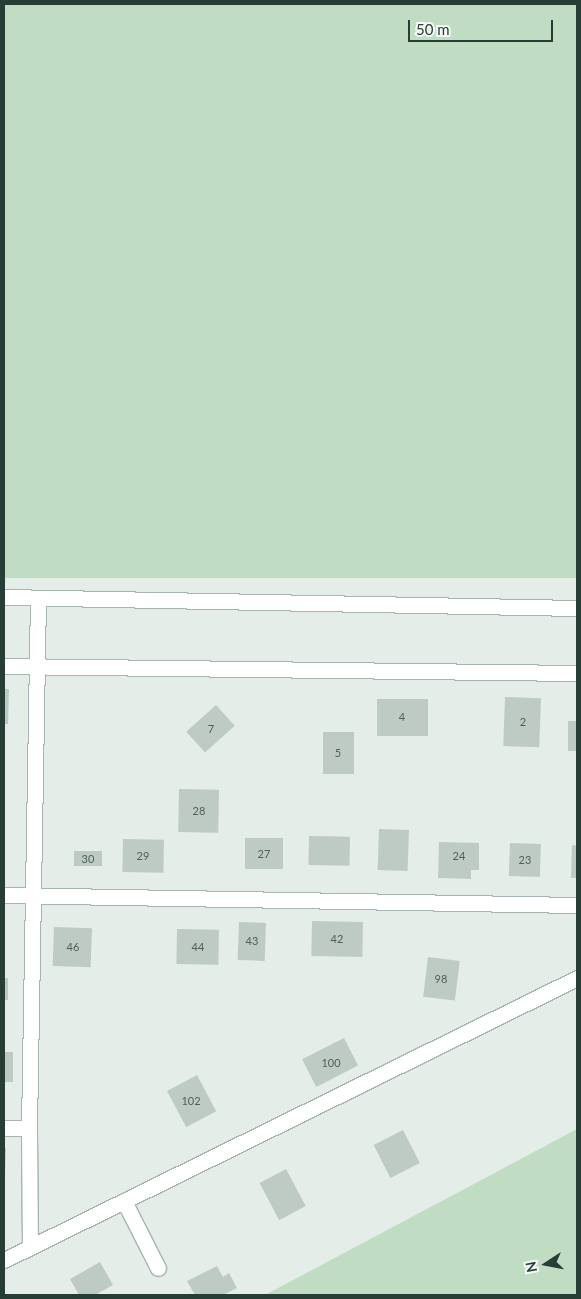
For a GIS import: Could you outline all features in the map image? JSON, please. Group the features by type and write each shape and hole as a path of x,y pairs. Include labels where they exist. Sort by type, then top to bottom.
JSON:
{"street":[{"path":"4,597 577,608"},
{"path":"30,1247 29,1128 38,598"},
{"path":"4,666 577,674"},
{"path":"4,896 577,905"},
{"path":"4,1260 577,978"},
{"path":"4,1128 29,1128"},
{"path":"124,1201 158,1268"}],"green space":[{"path":"4,4 577,4 577,578 4,578"},
{"path":"577,1129 577,1295 265,1295"}],"building":[{"path":"4,689 9,689 8,724 4,724"},
{"path":"505,697 541,698 539,747 503,746"},
{"path":"377,699 428,699 428,736 377,736"},
{"path":"216,705 235,726 205,753 186,732"},
{"path":"568,721 577,721 577,751 568,751"},
{"path":"323,732 354,732 354,774 323,774"},
{"path":"179,789 219,790 218,833 178,832"},
{"path":"379,829 409,830 408,871 378,870"},
{"path":"309,836 350,837 349,866 308,865"},
{"path":"245,838 283,838 283,869 245,869"},
{"path":"123,839 164,840 163,873 122,872"},
{"path":"439,842 479,843 479,870 471,870 471,879 438,878"},
{"path":"510,843 541,844 540,877 509,876"},
{"path":"572,845 577,846 577,878 571,878"},
{"path":"74,851 102,851 102,866 74,866"},
{"path":"312,921 363,922 362,957 311,956"},
{"path":"239,922 266,923 265,961 238,960"},
{"path":"54,927 92,928 91,967 53,966"},
{"path":"177,929 219,930 218,965 176,964"},
{"path":"428,957 460,961 455,1001 423,997"},
{"path":"4,978 8,978 8,1000 4,1000"},
{"path":"344,1038 358,1066 316,1087 302,1059"},
{"path":"4,1052 13,1052 13,1082 4,1082"},
{"path":"197,1075 216,1111 186,1127 167,1091"},
{"path":"403,1130 420,1163 390,1178 374,1145"},
{"path":"4,1148 6,1148 5,1177 4,1177"},
{"path":"286,1169 306,1206 279,1220 260,1183"},
{"path":"100,1262 113,1285 95,1295 79,1295 70,1279"},
{"path":"217,1266 223,1277 229,1273 237,1288 223,1295 195,1295 187,1281"}]}
